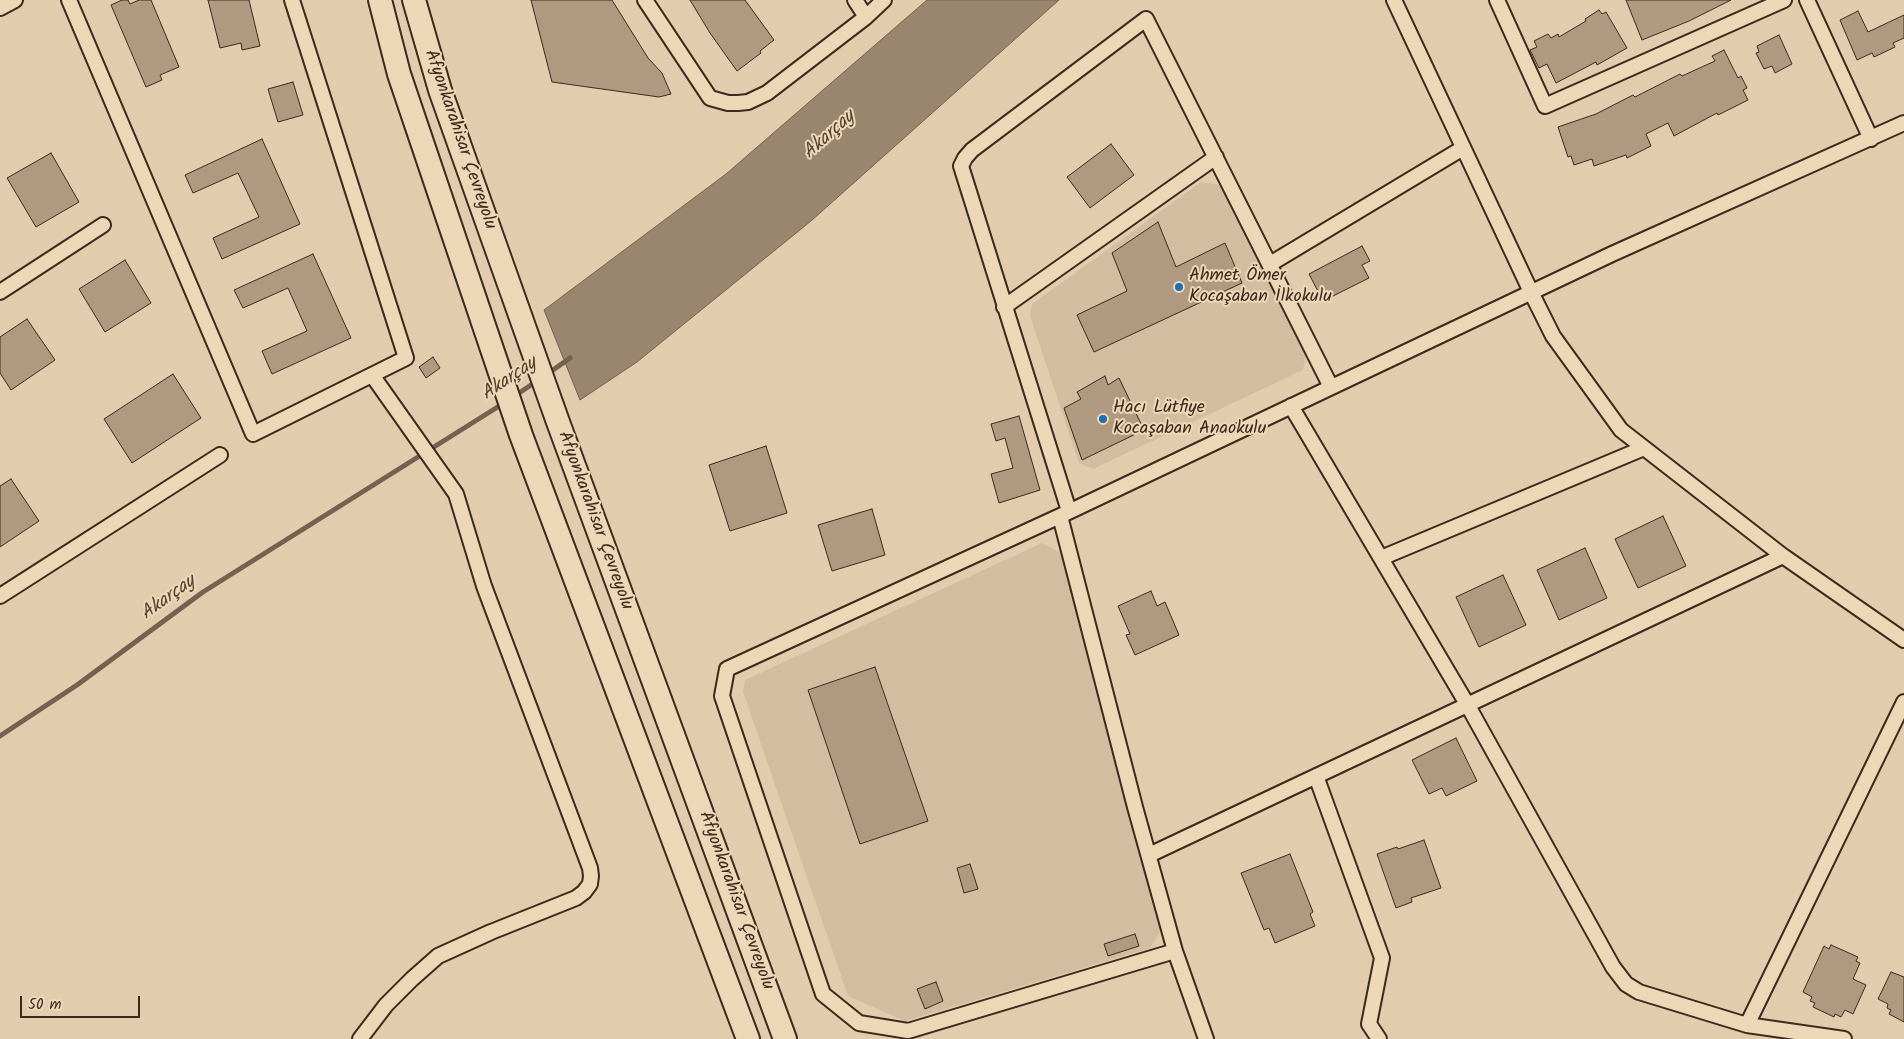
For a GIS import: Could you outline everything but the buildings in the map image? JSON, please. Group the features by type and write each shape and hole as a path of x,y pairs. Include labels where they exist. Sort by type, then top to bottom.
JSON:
{"highway":[{"name":"Afyonkarahisar Çevreyolu","path":"380,0 399,74 521,435 748,1039"},
{"name":"Afyonkarahisar Çevreyolu","path":"414,0 440,90 505,274 785,1039"}],"street":[{"path":"0,8 15,0"},
{"path":"69,0 253,434 406,358 292,0"},
{"path":"645,0 710,98 728,103 748,102 767,93 866,17 884,0"},
{"path":"855,0 866,17"},
{"path":"1394,0 1553,336 1621,430 1783,556 1904,640"},
{"path":"1497,0 1545,106 1784,0"},
{"path":"1807,0 1871,139"},
{"path":"1206,1039 1175,951 1149,855 1064,514 1004,307 962,174 961,166 965,158 972,150 1146,19 1331,387"},
{"path":"1175,951 908,1031 859,1023 824,994 722,696 727,669 1064,514 1612,254 1904,123"},
{"path":"1270,264 1463,148"},
{"path":"1004,307 1216,157"},
{"path":"0,292 103,225"},
{"path":"360,1039 386,1005 438,956 491,932 576,898 590,884 591,876 484,586 456,494 372,375"},
{"path":"1291,406 1467,704 1613,967 1626,984 1639,992 1747,1025 1844,1039"},
{"path":"1381,558 1644,448"},
{"path":"0,596 220,455"},
{"path":"1149,855 1783,556"},
{"path":"1747,1025 1904,702"},
{"path":"1316,776 1382,958 1369,1024 1379,1039"}],"shaded area":[{"path":"1201,182 1221,185 1306,355 1303,370 1093,469 1079,463 1030,316 1032,304"},
{"path":"1042,543 1061,553 1160,932 1150,948 905,1021 848,996 743,692 745,680"}],"water":[{"path":"927,0 1059,0 811,221 637,362 580,400 544,310 726,174"}],"waterway":[{"name":"Akarçay","path":"546,375 570,358"},
{"name":"Akarçay","path":"513,397 537,381"},
{"name":"Akarçay","path":"0,736 77,685 203,592 504,403"}],"place":[{"name":"Ahmet Ömer Kocaşaban İlkokulu","path":"1179,287"},
{"name":"Hacı Lütfiye Kocaşaban Anaokulu","path":"1103,419"}]}
